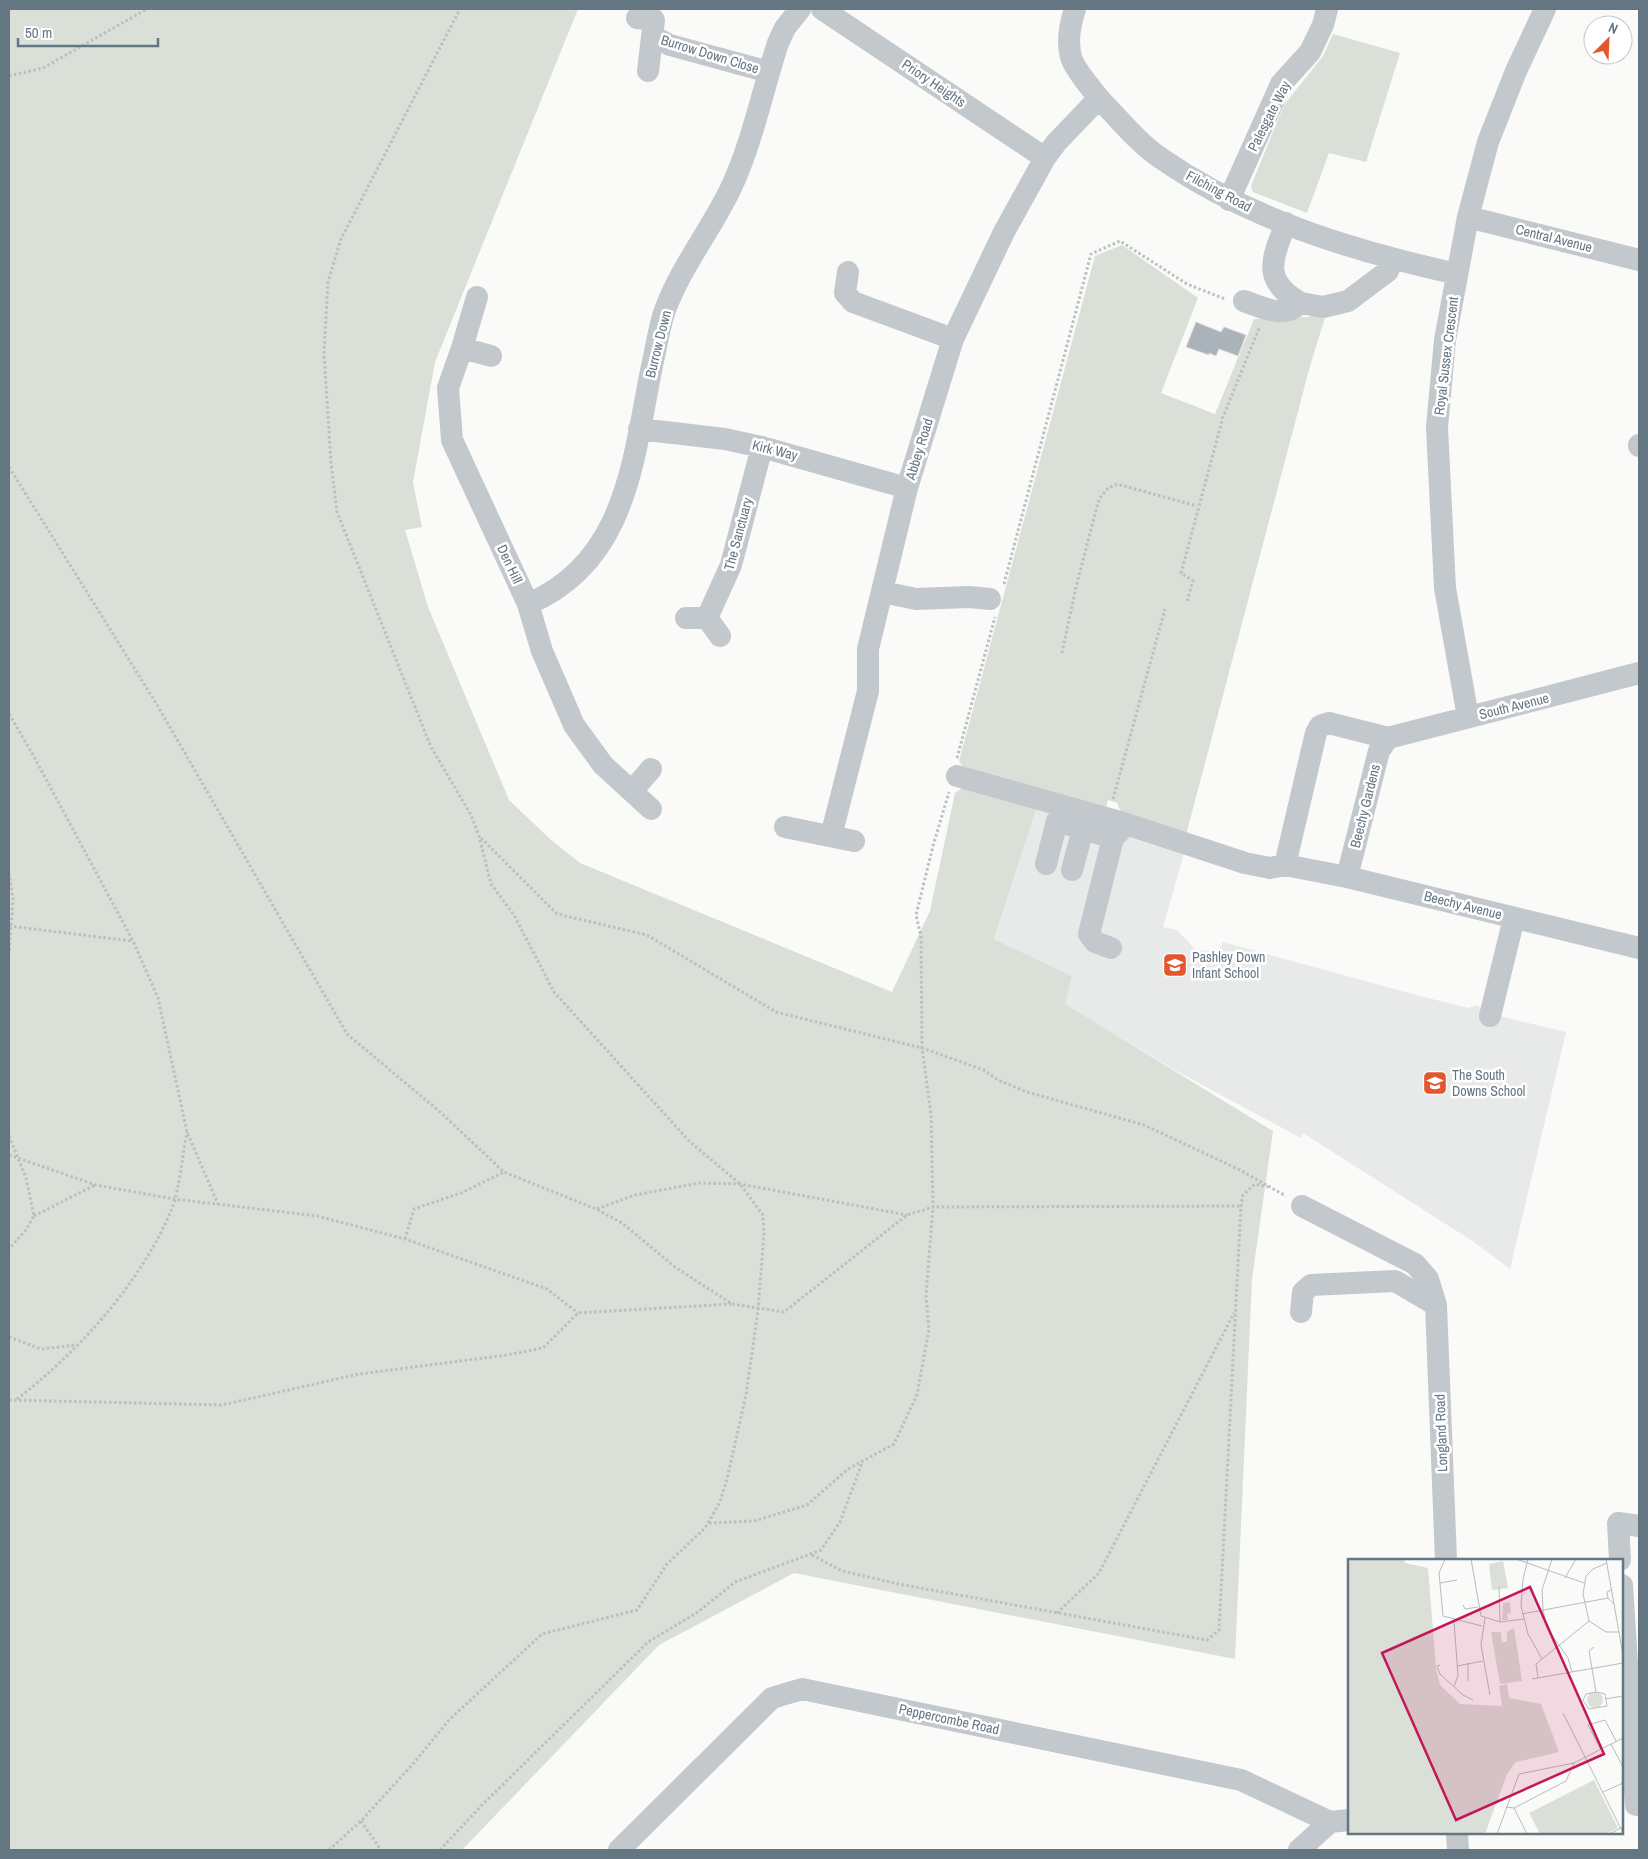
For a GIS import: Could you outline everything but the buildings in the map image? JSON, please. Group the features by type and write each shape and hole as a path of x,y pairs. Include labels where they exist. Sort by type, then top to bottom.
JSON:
{"street":[{"name":"Burrow Down","path":"528,604 550,595 570,581 591,559 610,531 625,491 665,312 687,264 730,190 742,161 768,72 785,28 800,9"},
{"name":"Priory Heights","path":"822,9 1045,158"},
{"name":"Filching Road","path":"1074,9 1070,24 1071,58 1099,98 1160,158 1229,200 1335,243 1457,274"},
{"name":"Palesgate Way","path":"1229,200 1281,84 1310,52 1323,25 1327,9"},
{"name":"Royal Sussex Crescent","path":"1468,717 1445,588 1437,426 1446,340 1468,217 1488,142 1516,71 1545,9"},
{"path":"637,18 654,20 648,71"},
{"name":"Burrow Down Close","path":"652,36 670,45 768,72"},
{"name":"Abbey Road","path":"831,836 868,691 868,650 907,488 953,339 1004,232 1045,158 1075,122 1099,98"},
{"name":"Central Avenue","path":"1468,217 1639,260"},
{"path":"1286,223 1273,264 1275,280 1284,294 1301,303 1323,307 1348,301 1388,271 1392,259"},
{"path":"848,272 845,293 853,302 953,339"},
{"name":"Den Hill","path":"476,297 462,348 448,388 452,440 528,604 542,651 574,725 603,765 651,809"},
{"path":"1244,301 1267,310 1283,312 1293,310 1301,303"},
{"path":"462,348 492,356"},
{"name":"Kirk Way","path":"639,429 726,439 762,447 907,488"},
{"name":"The Sanctuary","path":"704,624 731,565 762,447"},
{"path":"883,592 916,599 969,597 996,600"},
{"name":"South Avenue","path":"1388,738 1639,673"},
{"path":"1285,865 1316,733 1320,726 1329,723 1388,738"},
{"name":"Beechy Gardens","path":"1347,877 1379,751 1388,738"},
{"path":"632,791 651,769"},
{"path":"957,776 1117,821"},
{"path":"1046,864 1057,821 1083,829 1117,821"},
{"path":"1111,948 1095,942 1089,934 1117,821"},
{"name":"Beechy Avenue","path":"1117,821 1245,863 1270,868 1285,865 1347,877 1639,948"},
{"path":"785,827 854,841"},
{"path":"1072,870 1083,829"},
{"path":"1490,1016 1514,918"},
{"name":"Longland Road","path":"1302,1206 1415,1264 1428,1279 1436,1305 1446,1559"},
{"path":"1301,1312 1301,1301 1304,1292 1311,1285 1395,1281 1436,1305"},
{"path":"1620,1559 1629,1524"},
{"path":"1623,1607 1632,1805"},
{"name":"Peppercombe Road","path":"619,1850 772,1698 802,1689 1241,1780 1340,1821"},
{"path":"1299,1850 1340,1821"},
{"path":"1457,1834 1458,1850"}],"path":[{"path":"9,76 43,68 146,9"},
{"path":"329,1850 361,1821 413,1764 449,1720 542,1634 637,1610 667,1564 709,1523 720,1502 727,1479 746,1395 758,1310 764,1234 763,1215 740,1184 689,1141 554,992 514,915 491,884 479,836 471,815 431,747 337,512 331,464 324,353 328,282 341,239 460,9"},
{"path":"709,1523 754,1521 807,1504 848,1469 894,1444 917,1395 930,1329 926,1296 932,1207 931,1114 922,1048 921,936 916,915 950,788 957,776 957,758 996,600 1091,254 1120,241 1187,284 1236,304 1244,301"},
{"path":"1188,601 1193,581 1181,573 1198,506 1223,417 1267,310"},
{"path":"9,467 156,703 347,1034 439,1112 504,1172 596,1209 622,1223 675,1267 732,1304"},
{"path":"1062,653 1076,587 1100,499 1108,488 1117,484 1198,506"},
{"path":"1117,821 1165,609"},
{"path":"9,714 34,755 132,941 158,998 187,1132 218,1204"},
{"path":"479,836 557,914 646,935 776,1012 922,1048 984,1070 998,1080 1027,1092 1144,1125 1238,1168 1302,1206"},
{"path":"9,873 13,899 9,955"},
{"path":"10,926 132,941"},
{"path":"16,1399 50,1374 109,1310 139,1269 171,1210 187,1132"},
{"path":"9,1136 26,1178 34,1216"},
{"path":"9,1156 96,1185 174,1199 317,1216 405,1239 547,1289 578,1313 732,1304 758,1310 784,1312 907,1215 932,1207 1241,1206"},
{"path":"405,1239 414,1210 462,1193 504,1172"},
{"path":"596,1209 635,1195 699,1183 740,1184 907,1215"},
{"path":"812,1555 842,1571 898,1584 1207,1640 1220,1630 1241,1206 1243,1195 1254,1184 1273,1189"},
{"path":"9,1249 25,1231 34,1216 96,1185"},
{"path":"1057,1613 1099,1573 1236,1310"},
{"path":"9,1400 222,1405 359,1374 507,1355 543,1348 578,1313"},
{"path":"9,1337 41,1349 76,1345"},
{"path":"440,1850 481,1806 648,1642 698,1612 735,1582 789,1560 812,1555 821,1550 834,1534 862,1462"},
{"path":"361,1821 381,1850"}],"shaded area":[{"path":"9,9 578,9 435,362 413,482 422,527 405,530 428,607 509,800 550,839 580,863 892,992 930,911 955,793 966,786 1038,803 994,939 1072,976 1065,1004 1273,1131 1252,1279 1235,1659 794,1573 659,1645 462,1850 9,1850"},
{"path":"1333,34 1400,53 1366,162 1329,153 1307,213 1253,192 1251,186 1284,105 1323,56"},
{"path":"1122,245 1198,298 1161,393 1215,414 1254,319 1308,317 1327,311 1310,366 1186,835 1124,818 1117,803 1108,800 1104,815 968,774 959,761 1095,256"},
{"path":"1038,803 1126,835 1185,850 1163,927 1177,930 1195,949 1217,953 1223,942 1420,996 1469,1008 1477,1005 1491,1014 1566,1032 1510,1269 1477,1244 1303,1133 1301,1138 1180,1073 1064,1004 1072,976 994,939"}],"place":[{"name":"Pashley Down Infant School","path":"1175,965"},
{"name":"The South Downs School","path":"1435,1083"}]}
